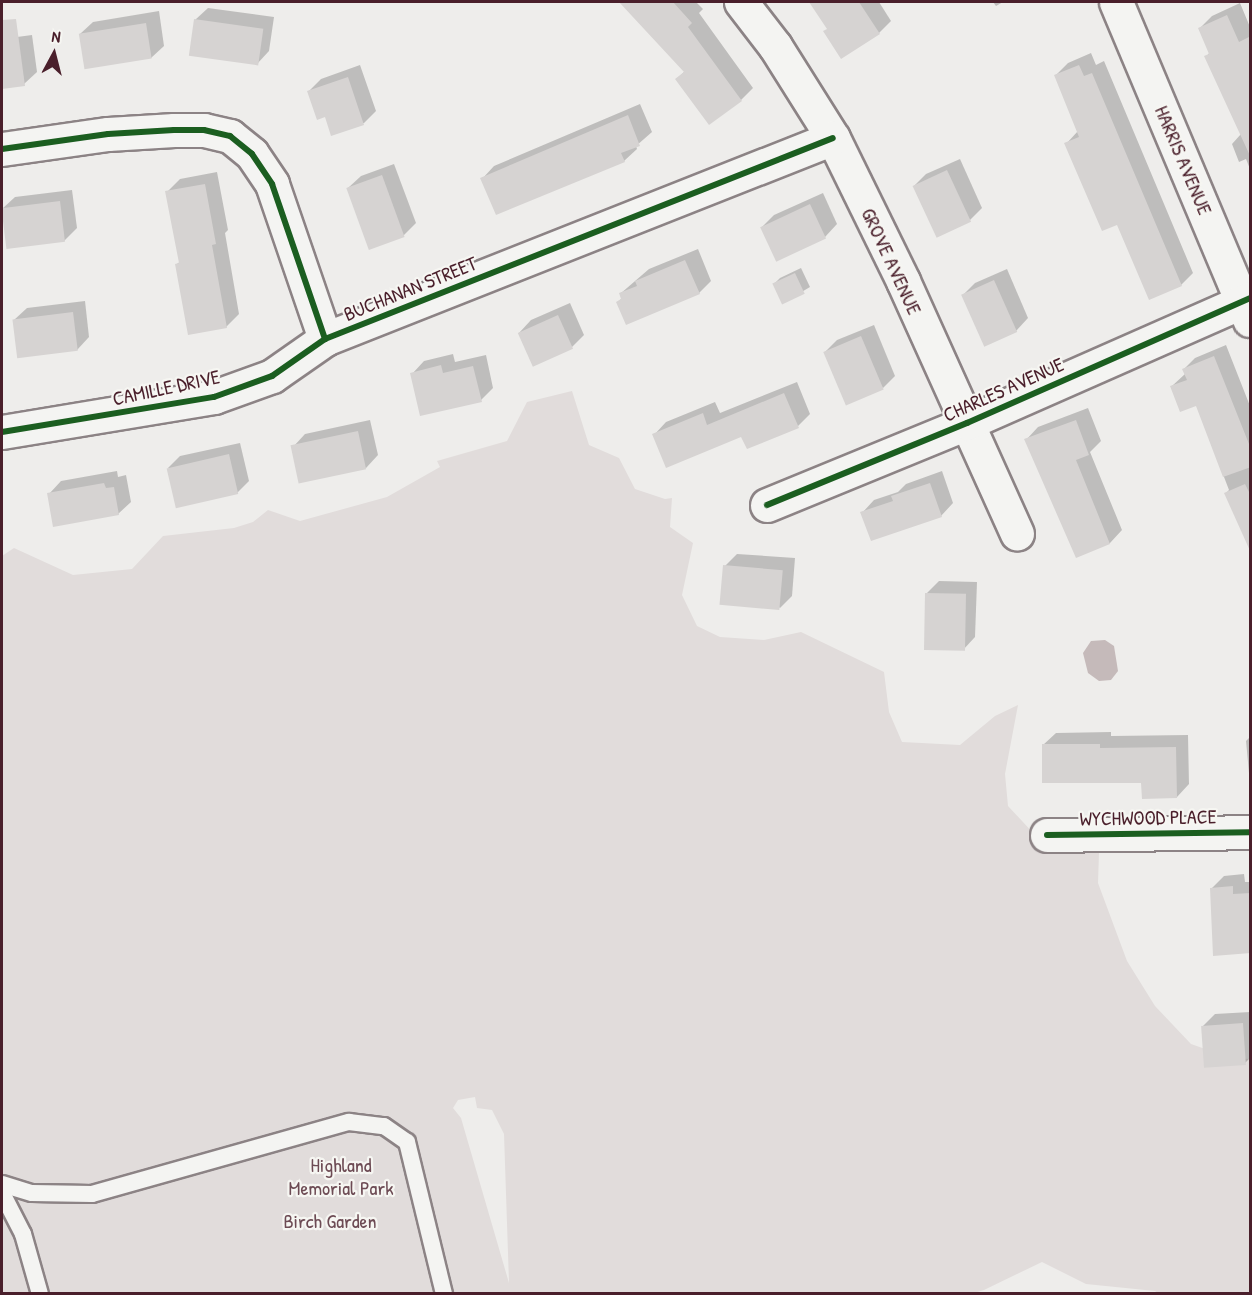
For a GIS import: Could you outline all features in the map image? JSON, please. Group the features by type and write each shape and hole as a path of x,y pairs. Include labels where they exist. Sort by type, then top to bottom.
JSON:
{"street":[{"name":"GROVE AVENUE","path":"741,2 776,46 833,138 903,281 1017,534"},
{"name":"HARRIS AVENUE","path":"1116,2 1248,306"},
{"name":"BUCHANAN STREET","path":"2,149 108,134 141,132 204,130 230,136 252,154 272,184 325,339 833,138"},
{"name":"CHARLES AVENUE","path":"767,505 1248,306"},
{"name":"CAMILLE DRIVE","path":"2,432 214,397 272,376 325,339"},
{"name":"WYCHWOOD PLACE","path":"1047,835 1251,832"}],"lane":[{"path":"2,1184 32,1193 92,1194 349,1122 384,1126 407,1142 444,1293"},
{"path":"2,1193 23,1234 40,1293"}],"green space":[{"path":"572,391 589,445 619,458 635,489 665,499 672,498 670,527 693,543 682,595 697,626 720,637 764,640 801,632 884,672 889,712 902,742 960,745 995,716 1018,705 1005,774 1008,806 1048,849 1094,848 1099,853 1098,883 1127,961 1155,1006 1191,1044 1231,1058 1250,1059 1250,1293 1158,1293 1086,1284 1042,1262 971,1294 2,1294 2,556 14,548 73,575 132,569 163,536 234,528 253,522 268,510 300,521 387,497 440,467 437,461 507,441 527,402","holes":["475,1097 477,1108 492,1110 504,1134 509,1283 461,1118 453,1108 458,1100"]}],"shaded area":[{"path":"1105,640 1114,646 1118,671 1111,680 1099,681 1088,673 1083,653 1091,641"}],"building":[{"path":"619,2 673,2 692,23 688,27 742,101 709,125 675,79 684,72"},
{"path":"809,2 859,2 880,34 841,59 823,31 827,29"},
{"path":"1227,15 1239,42 1251,36 1251,158 1204,56 1209,54 1198,28"},
{"path":"16,19 25,86 2,89 2,20"},
{"path":"194,19 263,29 258,65 189,56"},
{"path":"146,23 152,59 84,69 79,34"},
{"path":"1079,65 1084,76 1092,73 1182,286 1149,300 1117,225 1102,231 1064,143 1079,137 1054,75"},
{"path":"348,77 364,125 331,136 325,117 317,120 307,91"},
{"path":"628,115 640,146 621,153 625,162 496,215 480,178"},
{"path":"947,170 971,222 937,238 913,186"},
{"path":"382,175 405,237 369,250 346,188"},
{"path":"205,184 216,244 212,245 227,328 188,335 175,264 179,263 165,191"},
{"path":"60,201 65,242 6,249 2,208"},
{"path":"810,204 826,238 776,262 760,227"},
{"path":"685,260 700,294 626,325 616,302 621,299 619,293 637,286 635,281"},
{"path":"795,273 805,294 782,304 772,284"},
{"path":"994,280 1017,332 984,347 961,295"},
{"path":"73,312 78,351 17,358 12,319"},
{"path":"558,315 573,349 533,367 518,333"},
{"path":"861,336 884,389 846,405 823,352"},
{"path":"1214,356 1251,449 1251,467 1223,477 1196,406 1180,412 1170,386 1187,380 1182,369"},
{"path":"441,365 443,373 473,366 482,402 420,416 410,373"},
{"path":"784,393 799,428 747,449 741,437 666,468 652,434 703,413 707,425"},
{"path":"1076,420 1089,455 1076,460 1110,544 1076,558 1024,439"},
{"path":"358,431 366,469 299,483 291,445"},
{"path":"229,454 238,494 176,508 167,468"},
{"path":"104,483 106,488 114,487 119,515 53,527 47,493"},
{"path":"930,483 942,517 871,541 860,512 893,501 891,496"},
{"path":"1245,484 1251,496 1251,553 1224,493"},
{"path":"723,565 783,570 779,610 720,605"},
{"path":"925,593 966,594 965,651 924,650"},
{"path":"1042,744 1100,744 1100,748 1176,747 1177,798 1142,799 1141,783 1042,783"},
{"path":"1233,886 1233,894 1251,893 1251,953 1213,956 1210,888"},
{"path":"1243,1023 1246,1065 1204,1068 1201,1026"}],"cycle path":[{"path":"2,149 108,134 174,130 204,130 230,136 252,154 272,184 325,339 833,138"},
{"path":"767,505 967,423 1250,298"},
{"path":"2,432 214,397 272,376 325,339"},
{"path":"1047,835 1250,832"}],"park label":[{"name":"Highland Memorial Park","path":"341,1176"},
{"name":"Birch Garden","path":"330,1220"}]}
